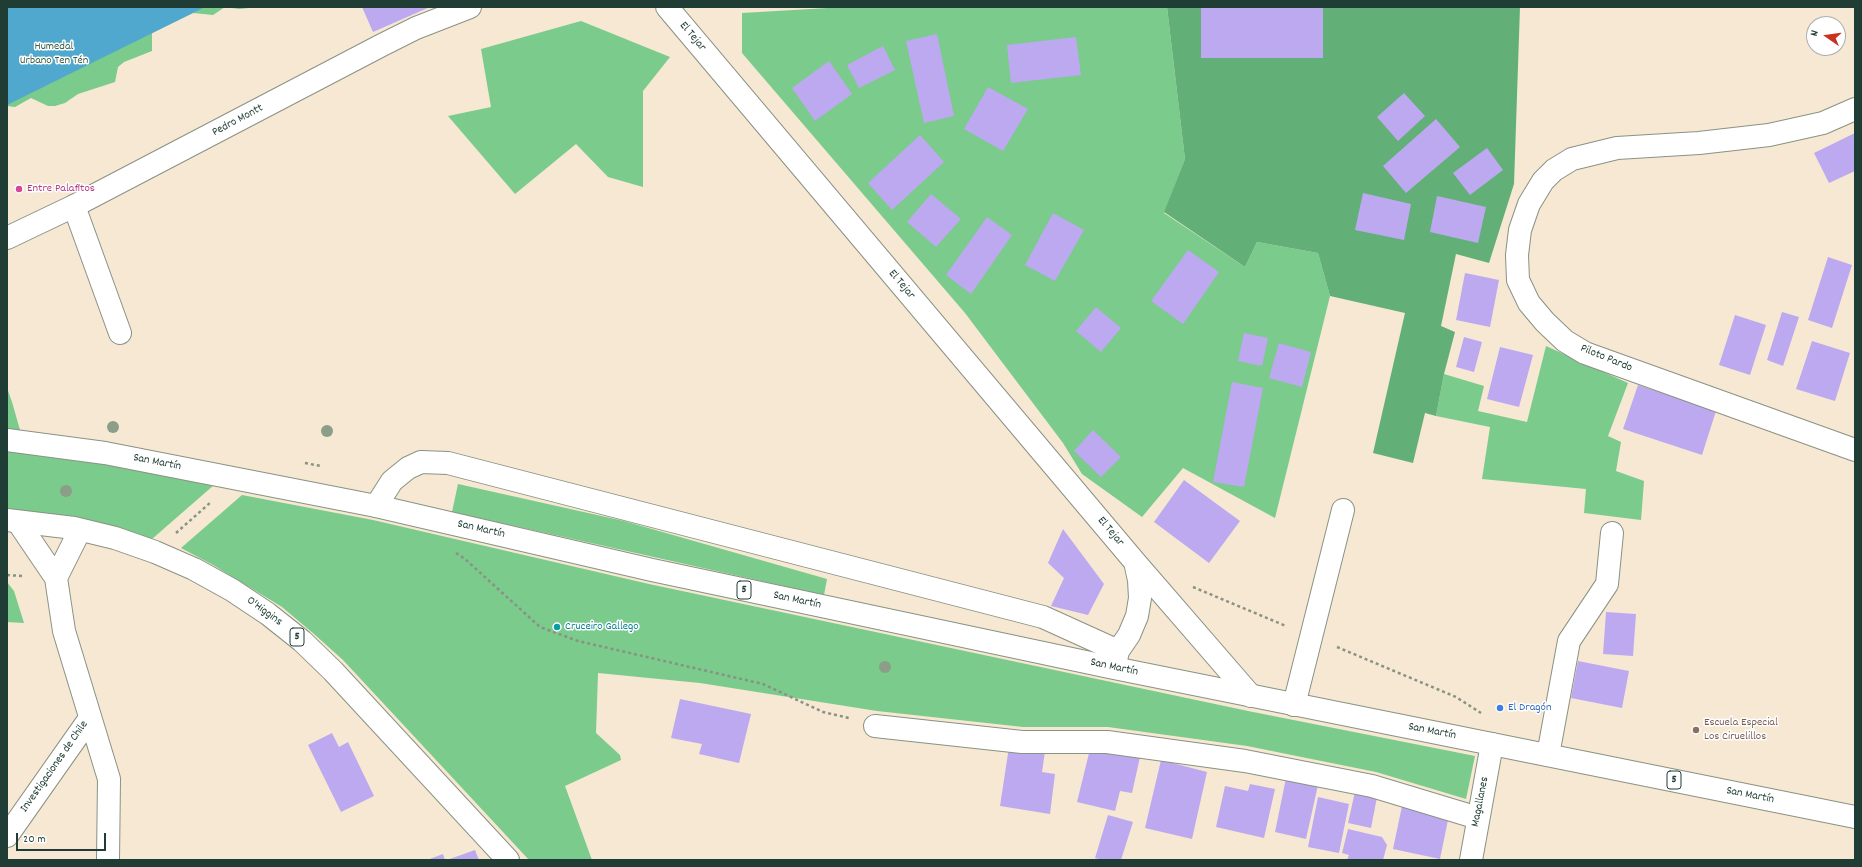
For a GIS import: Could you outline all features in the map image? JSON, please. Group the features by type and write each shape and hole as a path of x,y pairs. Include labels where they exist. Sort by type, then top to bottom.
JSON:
{"main road":[{"name":"Pedro Montt","path":"7,238 74,206 416,28 470,7"},
{"name":"El Tejar","path":"667,7 1135,562 1251,696"},
{"name":"Piloto Pardo","path":"1855,108 1823,122 1769,135 1699,143 1617,148 1572,159 1554,170 1543,181 1530,204 1520,230 1517,255 1518,280 1529,303 1545,322 1565,341 1585,353 1855,450"},
{"path":"74,206 120,333"},
{"name":"San Martín","path":"7,440 105,453 376,506 652,570 1116,660 1251,696 1855,817"},
{"name":"San Martín","path":"376,506 392,481 408,468 421,462 448,463 1043,617 1116,660"},
{"path":"1294,705 1343,510"},
{"name":"O'Higgins","path":"12,521 80,530 115,538 154,552 194,569 232,590 268,614 302,641 333,671 508,860"},
{"name":"Investigaciones de Chile","path":"7,836 90,718 64,631 56,578 12,521"},
{"path":"56,578 80,530"},
{"path":"1548,755 1569,641 1607,584 1612,533"},
{"path":"1116,660 1129,635 1136,616 1140,598 1135,562"},
{"path":"90,718 109,779 108,860"},
{"path":"875,726 1022,742 1107,742 1245,761 1372,786 1478,818"},
{"name":"Magallanes","path":"1471,860 1492,744"},
{"path":"7,808 29,806"}],"path":[{"path":"154,552 213,501"},
{"path":"454,552 465,559 540,627 578,641 762,684 823,712 875,726"},
{"path":"1187,584 1456,697 1482,714"}],"green space":[{"name":"Humedal Urbano Ten Tén","path":"7,7 225,7 213,15 193,13 152,33 152,51 124,62 118,67 115,82 78,94 65,103 55,106 48,106 31,98 15,107 7,106"},
{"path":"225,7 259,7 239,9"},
{"path":"845,7 1167,7 1185,159 1164,213 1245,267 1257,242 1318,253 1330,296 1275,518 1183,468 1142,517 1082,474 1063,443 965,313 742,53 742,13"},
{"path":"1167,7 1520,7 1514,184 1489,263 1456,254 1441,326 1455,332 1444,374 1436,416 1425,413 1413,463 1373,453 1405,313 1330,296 1318,253 1257,242 1245,267 1164,212 1185,159"},
{"path":"581,21 670,57 643,91 643,187 608,177 576,144 515,194 448,116 491,107 481,49"},
{"path":"1546,346 1628,383 1608,436 1621,442 1616,471 1644,481 1641,520 1584,513 1586,489 1482,479 1490,427 1436,416 1444,374 1484,386 1478,411 1527,422"},
{"path":"7,388 12,402 20,430 7,429"},
{"path":"7,451 103,463 214,485 152,539 103,525 7,508"},
{"path":"458,484 624,521 827,579 824,595 452,512"},
{"path":"242,495 373,520 649,584 1248,711 1475,756 1466,799 1376,772 1247,746 1108,727 1023,727 877,711 700,683 598,673 596,733 620,755 621,760 565,786 592,860 529,860 343,660 314,634 282,607 213,565 181,548"},
{"path":"7,582 14,591 24,623 7,622"}],"water":[{"name":"Humedal Urbano Ten Tén","path":"7,7 205,7 7,105"}],"building":[{"path":"362,7 430,7 373,32"},
{"path":"1201,7 1323,7 1323,58 1201,58"},
{"path":"937,34 954,116 924,123 906,41"},
{"path":"1076,37 1081,75 1011,83 1007,45"},
{"path":"883,46 895,70 859,88 847,65"},
{"path":"829,61 852,94 815,121 792,88"},
{"path":"988,87 1028,109 1003,151 964,129"},
{"path":"1404,93 1425,116 1398,141 1377,117"},
{"path":"1436,119 1460,147 1406,193 1383,166"},
{"path":"1855,133 1855,171 1829,183 1814,153"},
{"path":"920,135 944,162 892,210 868,183"},
{"path":"1487,148 1503,170 1470,195 1453,173"},
{"path":"1363,193 1411,204 1404,240 1355,230"},
{"path":"931,194 961,219 936,247 907,222"},
{"path":"1437,196 1486,207 1478,243 1430,232"},
{"path":"1053,213 1084,230 1055,281 1025,265"},
{"path":"987,217 1012,235 971,294 946,275"},
{"path":"1188,250 1219,272 1183,324 1151,301"},
{"path":"1828,257 1852,265 1832,328 1808,320"},
{"path":"1465,273 1499,280 1490,327 1456,320"},
{"path":"1096,307 1121,328 1101,352 1076,331"},
{"path":"1782,312 1799,317 1783,366 1767,360"},
{"path":"1735,315 1766,325 1750,375 1719,365"},
{"path":"1244,333 1268,338 1262,366 1238,361"},
{"path":"1464,337 1482,342 1474,372 1456,367"},
{"path":"1812,341 1850,353 1835,401 1796,389"},
{"path":"1279,343 1311,352 1302,387 1269,378"},
{"path":"1500,347 1533,355 1519,407 1487,399"},
{"path":"1232,382 1263,388 1244,487 1213,482"},
{"path":"1638,385 1716,411 1702,455 1623,429"},
{"path":"1093,430 1121,457 1101,477 1074,451"},
{"path":"1184,480 1240,521 1209,563 1154,522"},
{"path":"1063,529 1104,584 1088,615 1051,606 1064,578 1048,563"},
{"path":"1606,612 1636,614 1633,656 1603,654"},
{"path":"1578,661 1629,671 1622,708 1571,698"},
{"path":"680,699 751,714 739,763 699,754 702,744 671,738"},
{"path":"332,733 339,747 348,742 374,796 341,812 308,745"},
{"path":"1091,745 1140,757 1132,793 1120,791 1115,811 1077,802"},
{"path":"1009,747 1045,751 1042,772 1055,774 1050,814 1000,806"},
{"path":"1161,760 1207,772 1192,839 1145,828"},
{"path":"1286,778 1318,785 1306,839 1275,832"},
{"path":"1250,784 1275,789 1264,838 1216,827 1225,786 1248,791"},
{"path":"1356,787 1378,792 1371,828 1348,823"},
{"path":"1318,797 1349,804 1339,853 1308,847"},
{"path":"1402,806 1449,815 1440,859 1393,849"},
{"path":"1108,815 1133,822 1121,860 1103,860 1095,858"},
{"path":"1348,829 1382,837 1387,845 1383,860 1347,860 1349,855 1342,853"},
{"path":"475,850 479,860 447,860"},
{"path":"443,854 445,860 427,860"}],"place":[{"name":"Entre Palafitos","path":"19,189"},
{"name":"Cruceiro Gallego","path":"557,627"},
{"name":"El Dragón","path":"1500,708"},
{"name":"Escuela Especial Los Ciruelillos","path":"1696,730"}]}
